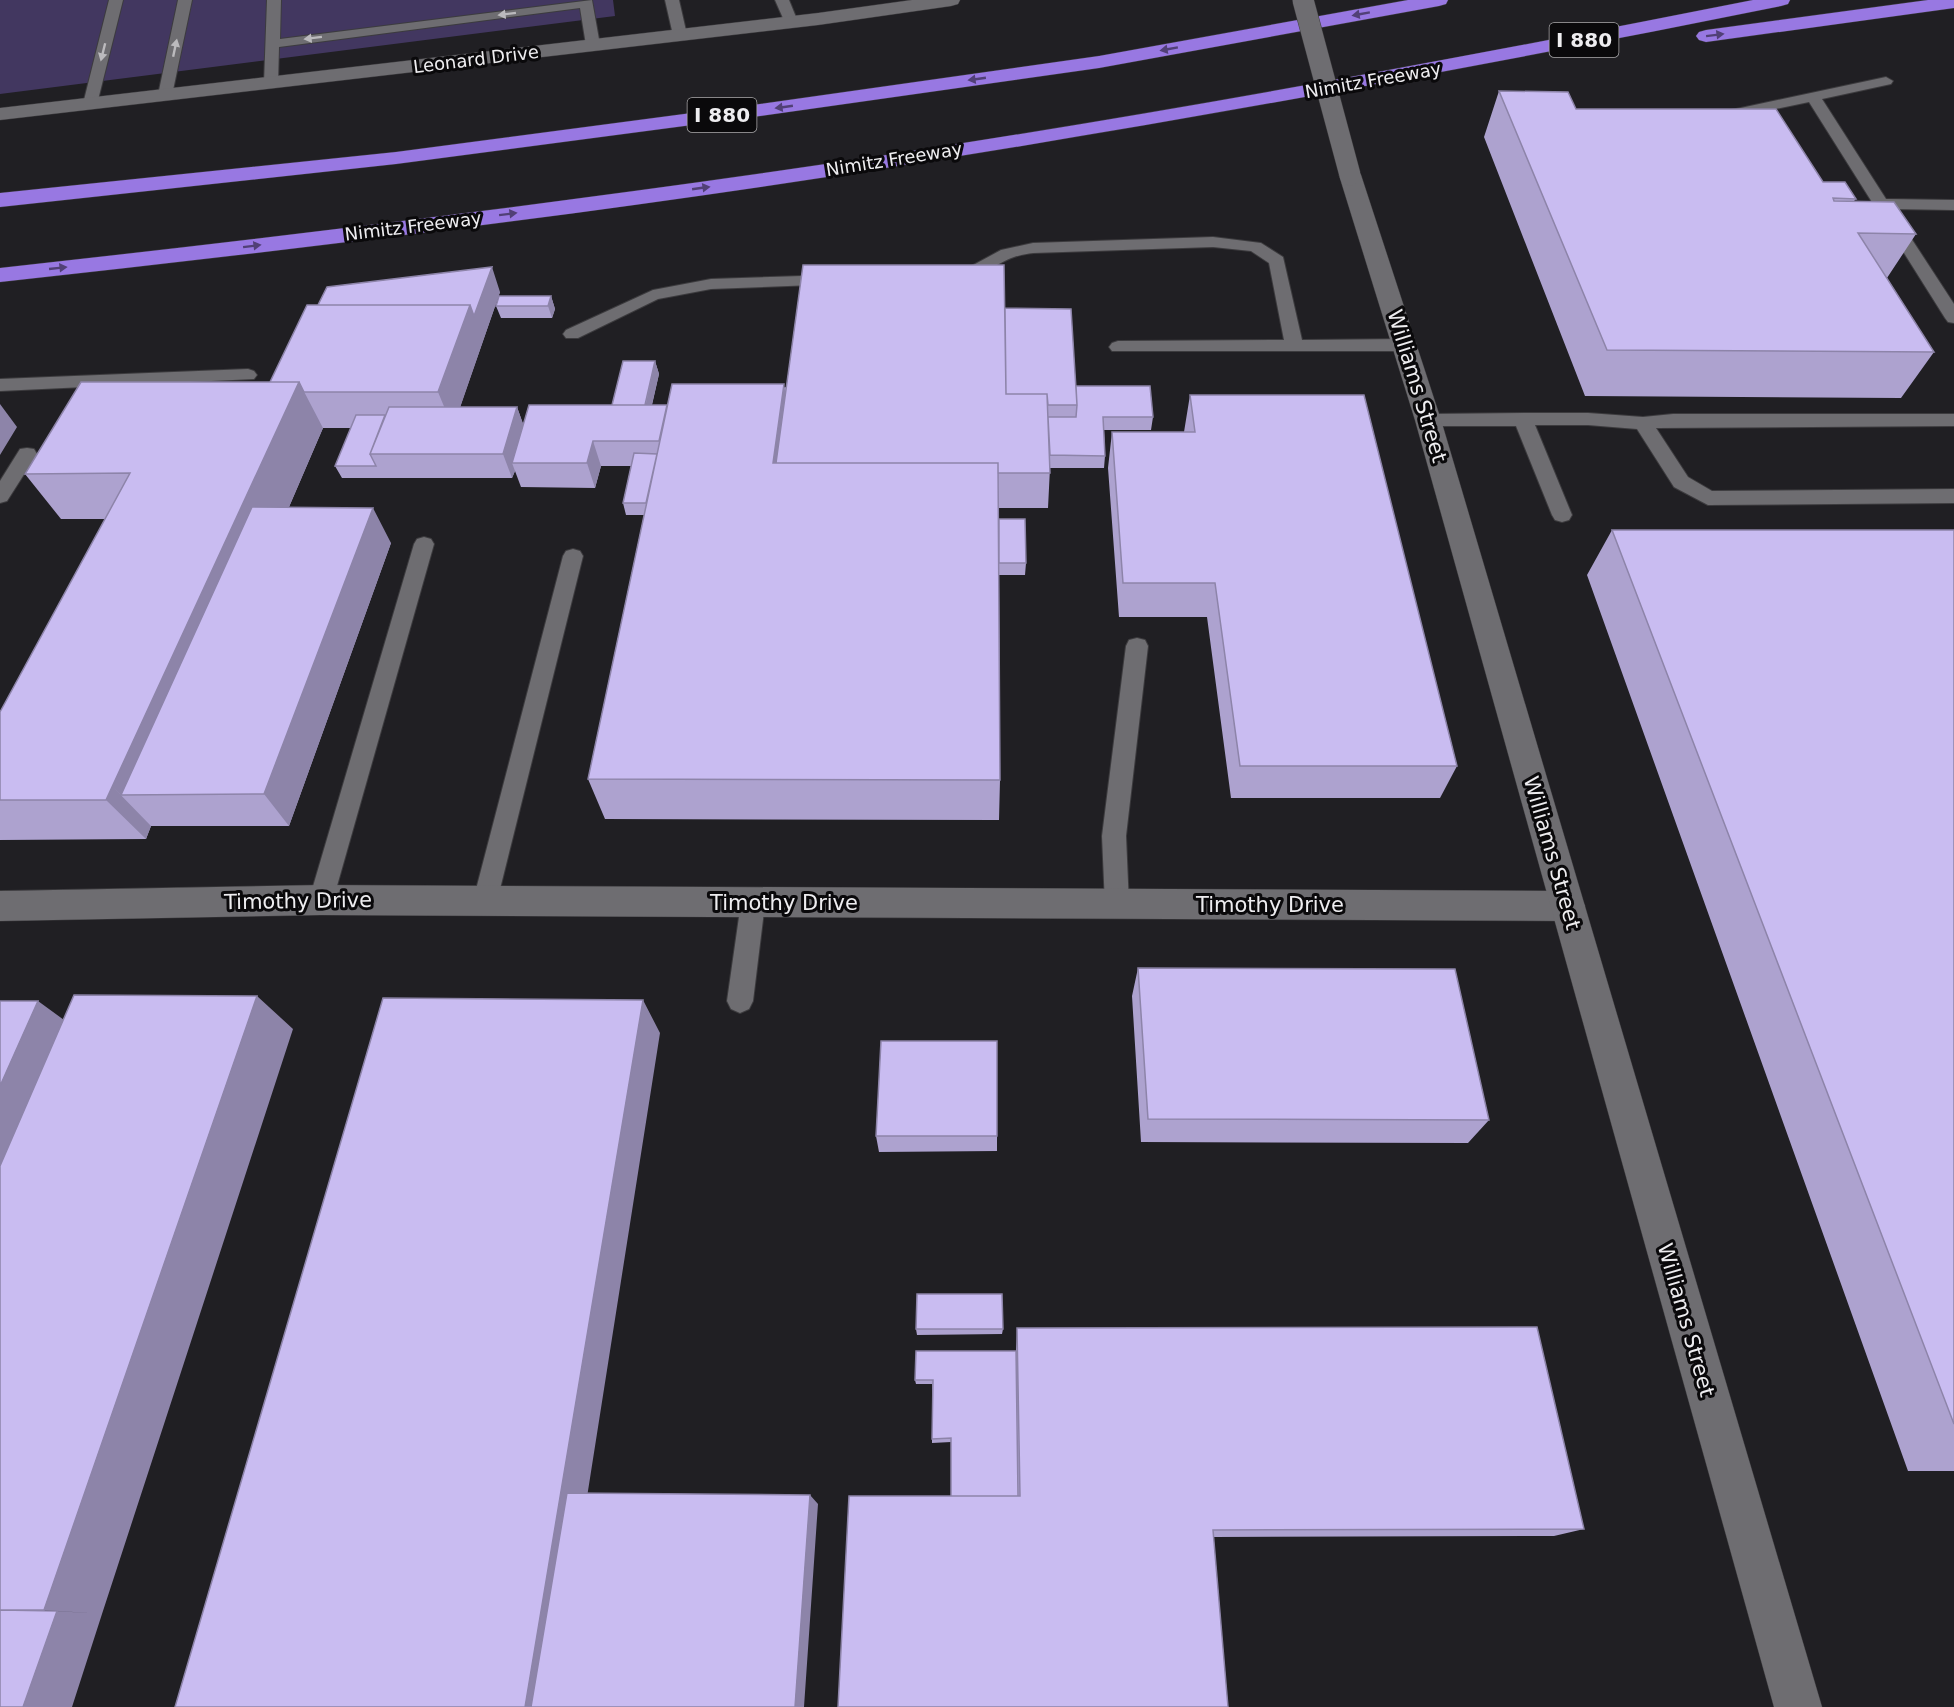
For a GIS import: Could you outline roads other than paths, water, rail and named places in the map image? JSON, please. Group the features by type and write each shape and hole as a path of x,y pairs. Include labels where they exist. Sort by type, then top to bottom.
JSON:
{"highway":[{"name":"I 880","path":"0,200 396,158 760,110 1099,62 1440,0"},
{"name":"Nimitz Freeway","path":"0,274 388,229 752,180 1078,130 1386,78 1781,0"},
{"path":"1386,78 1954,2"}],"street":[{"name":"Leonard Drive","path":"0,114 791,22 951,0"},
{"name":"Williams Street","path":"1303,0 1350,175 1428,420 1798,1707"},
{"name":"Timothy Drive","path":"0,906 321,900 1568,906"}],"lane":[{"path":"90,104 116,0"},
{"path":"165,95 185,0"},
{"path":"271,83 274,0"},
{"path":"672,0 680,35"},
{"path":"782,0 791,22"},
{"path":"273,44 585,2 593,45"},
{"path":"1712,118 1886,81"},
{"path":"1813,97 1954,318"},
{"path":"1881,204 1954,205"},
{"path":"938,276 970,273 1007,254 1033,248 1213,242 1255,247 1277,261 1294,346"},
{"path":"572,334 653,295 687,288 711,284 854,279"},
{"path":"1118,346 1404,345"},
{"path":"0,385 248,375"},
{"path":"1523,419 1562,515"},
{"path":"1428,420 1588,419 1642,423 1673,420 1954,420"},
{"path":"1642,423 1681,482 1708,498 1954,496"},
{"path":"0,496 27,454"},
{"path":"321,900 424,544"},
{"path":"485,901 573,556"},
{"path":"1117,904 1114,836 1137,646"},
{"path":"740,1001 753,903"}]}
